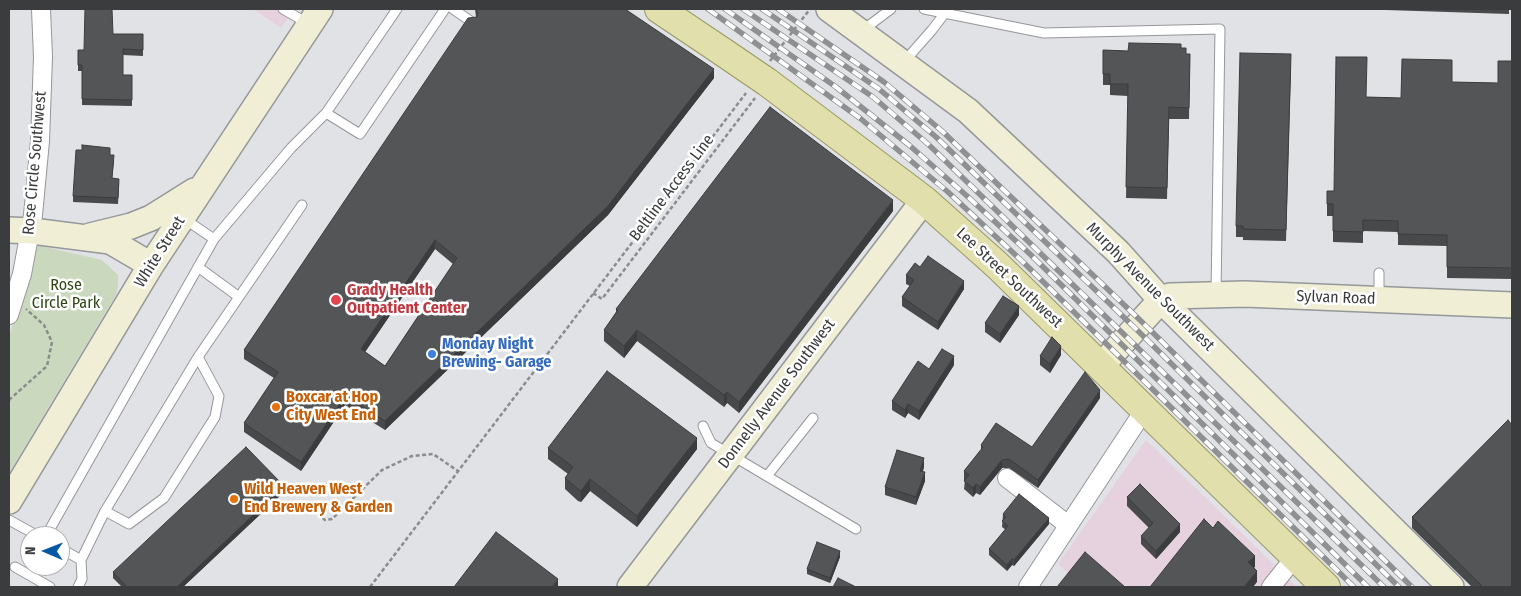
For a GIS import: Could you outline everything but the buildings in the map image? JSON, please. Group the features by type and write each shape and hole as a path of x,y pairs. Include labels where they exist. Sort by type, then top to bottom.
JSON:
{"main road":[{"name":"Lee Street Southwest","path":"659,9 762,78 924,200 997,264 1326,587"}],"street":[{"name":"Rose Circle Southwest","path":"9,315 22,274 20,231 40,141 43,57 42,9"},
{"name":"Murphy Avenue Southwest","path":"829,9 968,111 1118,252 1160,300 1451,587"},
{"name":"White Street","path":"9,502 181,217 315,16"},
{"path":"88,237 130,226 151,218 203,185"},
{"name":"Donnelly Avenue Southwest","path":"630,587 924,200"},
{"path":"20,231 88,237 110,241 151,265"},
{"name":"Sylvan Road","path":"1160,300 1184,294 1216,294 1512,305"},
{"path":"1101,366 1160,300"},
{"path":"1028,587 1145,410"},
{"path":"1007,478 1068,525"},
{"path":"1271,587 1295,557"}],"lane":[{"path":"283,9 315,16"},
{"path":"52,526 214,239 291,148 326,113 397,9"},
{"path":"326,113 360,134 445,9"},
{"path":"453,9 472,22"},
{"path":"860,32 891,9"},
{"path":"924,9 1044,33 1220,30 1216,294"},
{"path":"903,63 932,30 944,12"},
{"path":"79,587 82,579 81,560 105,511 198,357 302,205"},
{"path":"181,217 214,239"},
{"path":"198,267 239,297"},
{"path":"1378,273 1379,300"},
{"path":"105,511 128,524 164,498 215,417 219,396 198,357"},
{"path":"767,476 813,418"},
{"path":"703,426 710,443 856,529"},
{"path":"9,520 20,526"},
{"path":"70,554 81,560"},
{"path":"15,567 50,587"}],"path":[{"path":"370,587 593,293 762,78 810,9"},
{"name":"Beltline Access Line","path":"593,293 602,299 762,78"},
{"path":"9,400 47,366 52,342 44,325 26,309 29,301"},
{"path":"308,505 325,520 332,519 382,470 412,456 433,454 458,472"}],"shaded area":[{"path":"253,9 295,9 281,28"},
{"path":"1146,440 1297,587 1082,587 1058,564"}],"green space":[{"name":"Rose Circle Park","path":"37,245 102,260 118,275 118,285 116,295 9,473 9,337"}],"railway":[{"path":"708,9 861,119 948,192 1023,262 1354,587"},
{"path":"725,9 836,87 909,145 967,196 1031,255 1368,587"},
{"path":"743,9 873,97 929,145 1384,587"},
{"path":"762,9 879,89 936,137 1135,328 1399,587"},
{"path":"778,9 884,82 942,131 1141,321 1412,587"}],"place":[{"name":"Grady Health Outpatient Center","path":"336,300"},
{"name":"Monday Night Brewing- Garage","path":"432,354"},
{"name":"Boxcar at Hop City West End","path":"276,407"},
{"name":"Wild Heaven West End Brewery & Garden","path":"234,499"}]}
